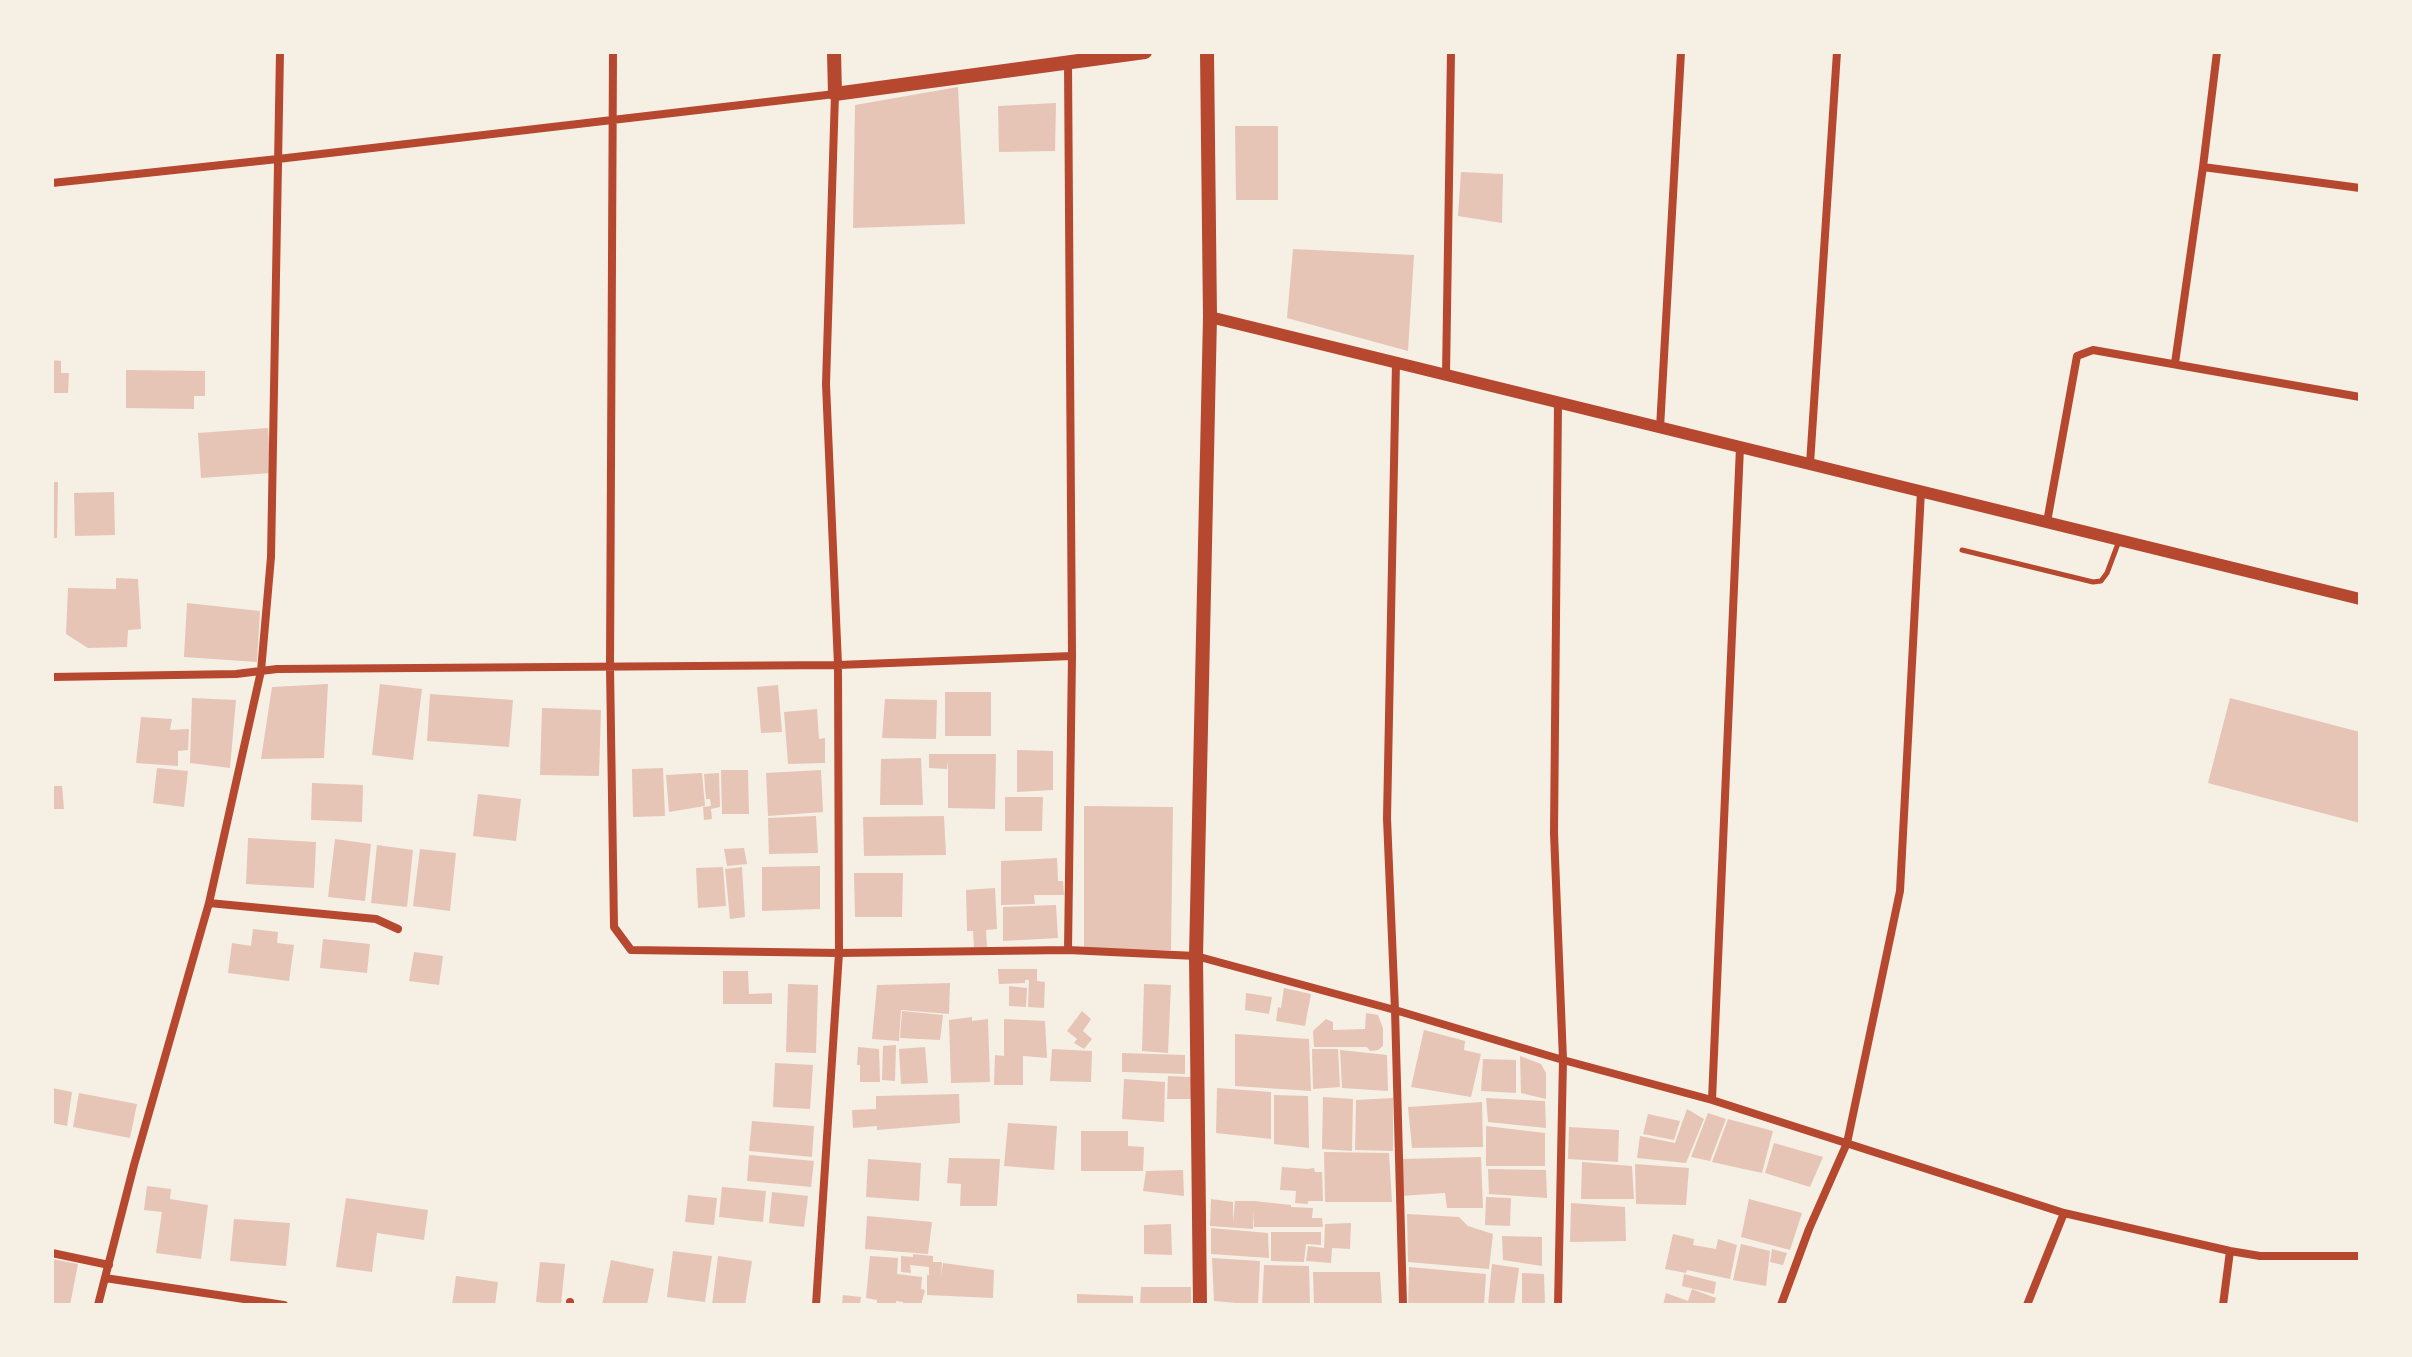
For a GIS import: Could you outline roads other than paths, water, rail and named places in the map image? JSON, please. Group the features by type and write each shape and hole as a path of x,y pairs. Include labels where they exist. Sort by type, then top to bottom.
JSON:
{"main road":[{"path":"834,52 835,94 1145,52"},
{"path":"1200,1305 1196,956 1210,317 1207,52"}],"street":[{"path":"98,1305 134,1165 209,903 261,671 271,557 280,52"},
{"path":"613,52 610,667 614,927 631,950 839,953 1068,950 1196,956 1712,1100 2064,1213 2260,1256 2360,1256"},
{"path":"1446,375 1451,52"},
{"path":"1660,428 1681,52"},
{"path":"1810,464 1837,52"},
{"path":"2175,363 2217,52"},
{"path":"1068,62 1072,656 1068,950"},
{"path":"52,183 835,94 826,384 838,665 839,953 816,1305"},
{"path":"2203,167 2360,188"},
{"path":"1210,317 2360,599"},
{"path":"2047,522 2077,356 2093,350 2360,397"},
{"path":"1396,362 1387,818 1403,1305"},
{"path":"1558,403 1554,833 1563,1060 1558,1305"},
{"path":"1712,1100 1740,447"},
{"path":"1781,1305 1809,1229 1847,1143 1900,891 1921,491"},
{"path":"52,677 236,674 277,669 838,665 1072,656"},
{"path":"209,903 376,919 398,929"},
{"path":"2027,1305 2064,1213"},
{"path":"2223,1305 2230,1251"},
{"path":"52,1253 109,1265"},
{"path":"105,1278 284,1305"}],"lane":[{"path":"1962,550 2093,582 2101,581 2107,573 2119,540"}]}
